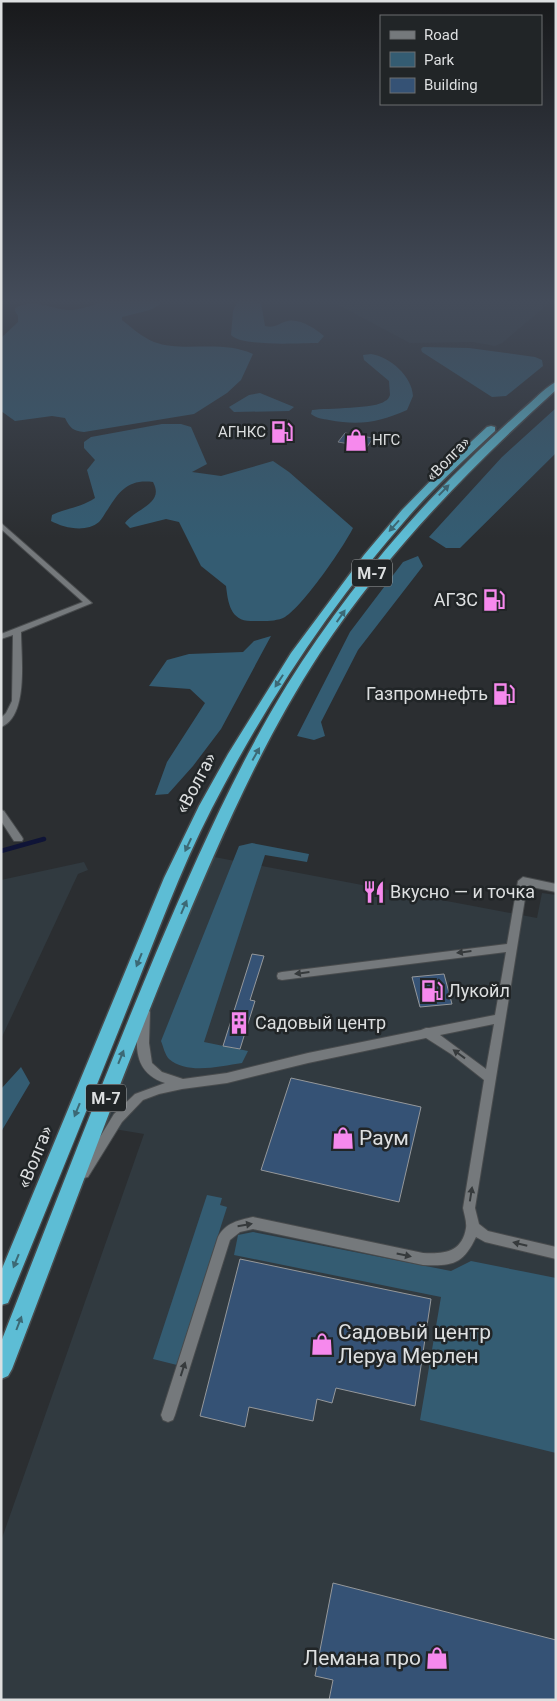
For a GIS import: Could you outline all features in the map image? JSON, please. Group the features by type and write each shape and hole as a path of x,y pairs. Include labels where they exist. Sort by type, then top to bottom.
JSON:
{"highway":[{"name":"«Волга»","path":"1,1296 170,882 206,807 266,701 306,640 379,542 460,457 549,378"},
{"name":"«Волга»","path":"144,1000 232,797 314,654 387,553 430,504 489,444 556,385"},
{"name":"М-7","path":"1,1369 144,1000"}],"street":[{"path":"1,525 88,603 1,637"},
{"path":"1,724 10,714 16,701 17,631"},
{"path":"1,813 18,839"},
{"path":"168,1415 225,1237 236,1227 252,1223 423,1259 441,1260 456,1257 465,1248 473,1227 469,1208 523,882 556,888"},
{"path":"282,976 512,947"},
{"path":"144,1000 144,1056 152,1071 164,1078 182,1084"},
{"path":"68,1198 118,1118 140,1097 157,1090 182,1084 227,1078 426,1032 500,1018"},
{"path":"426,1032 490,1078"},
{"path":"473,1227 485,1236 556,1252"}],"shaded area":[{"path":"209,856 537,918 542,893 556,895 556,1700 1,1700 1,1541 144,1134 102,1127"},
{"path":"84,862 88,870 78,874 1,1039 1,880"}],"green space":[{"path":"1,378 242,378 227,393 194,414 84,432 72,428 65,418 52,416 15,421 1,411"},
{"path":"386,378 407,378 409,381 413,396 407,410 378,420 360,423 327,420 311,414 312,410 380,404 387,400 390,395 389,381"},
{"path":"463,378 528,378 506,396 492,397"},
{"path":"260,393 294,407 289,411 234,412 229,407 249,395"},
{"path":"556,408 556,453 460,548 446,548 429,537 502,457"},
{"path":"162,424 181,424 191,427 207,464 192,472 221,476 273,461 289,472 353,528 341,549 312,589 293,611 285,617 273,620 251,621 239,618 234,614 229,604 226,586 201,566 179,522 166,519 130,528 125,523 152,501 156,489 153,482 138,482 126,487 117,496 100,521 94,525 75,528 62,526 51,521 52,515 95,498 87,470 95,460 84,448 84,442 91,437"},
{"path":"418,556 423,566 358,650 321,722 325,736 314,740 297,736 350,632 403,562"},
{"path":"271,636 221,729 193,766 168,794 155,795 167,762 205,703 190,689 149,686 167,660 189,654 243,652 254,641"},
{"path":"252,843 309,854 307,862 265,855 204,1042 248,1051 242,1063 204,1068 185,1067 169,1059 161,1041 239,846"},
{"path":"21,1067 30,1083 1,1132 1,1089"},
{"path":"207,1195 222,1198 220,1205 227,1207 177,1365 153,1359"},
{"path":"253,1232 451,1271 471,1261 556,1278 556,1453 420,1420 441,1297 234,1255 238,1235"}],"building":[{"name":"НГС","path":"345,433 373,438 367,447 338,442"},
{"name":"Садовый центр","path":"252,954 264,956 250,1000 255,1001 240,1049 223,1046"},
{"name":"Лукойл","path":"444,974 452,1004 420,1007 412,977"},
{"name":"Раум","path":"291,1078 421,1107 399,1202 261,1170"},
{"name":"Садовый центр Леруа Мерлен","path":"240,1259 431,1299 415,1406 336,1388 332,1403 317,1399 313,1421 249,1407 245,1427 200,1416"},
{"name":"Лемана про","path":"333,1583 556,1640 556,1700 329,1700 333,1680 315,1676"}],"waterway":[{"path":"1,851 44,839"}],"place":[{"name":"АГНКС","path":"282,432"},
{"name":"НГС","path":"356,440"},
{"name":"АГЗС","path":"494,600"},
{"name":"Газпромнефть","path":"504,694"},
{"name":"Вкусно — и точка","path":"374,892"},
{"name":"Лукойл","path":"432,991"},
{"name":"Садовый центр","path":"239,1023"},
{"name":"Раум","path":"343,1138"},
{"name":"Садовый центр Леруа Мерлен","path":"322,1344"},
{"name":"Лемана про","path":"437,1658"}]}
